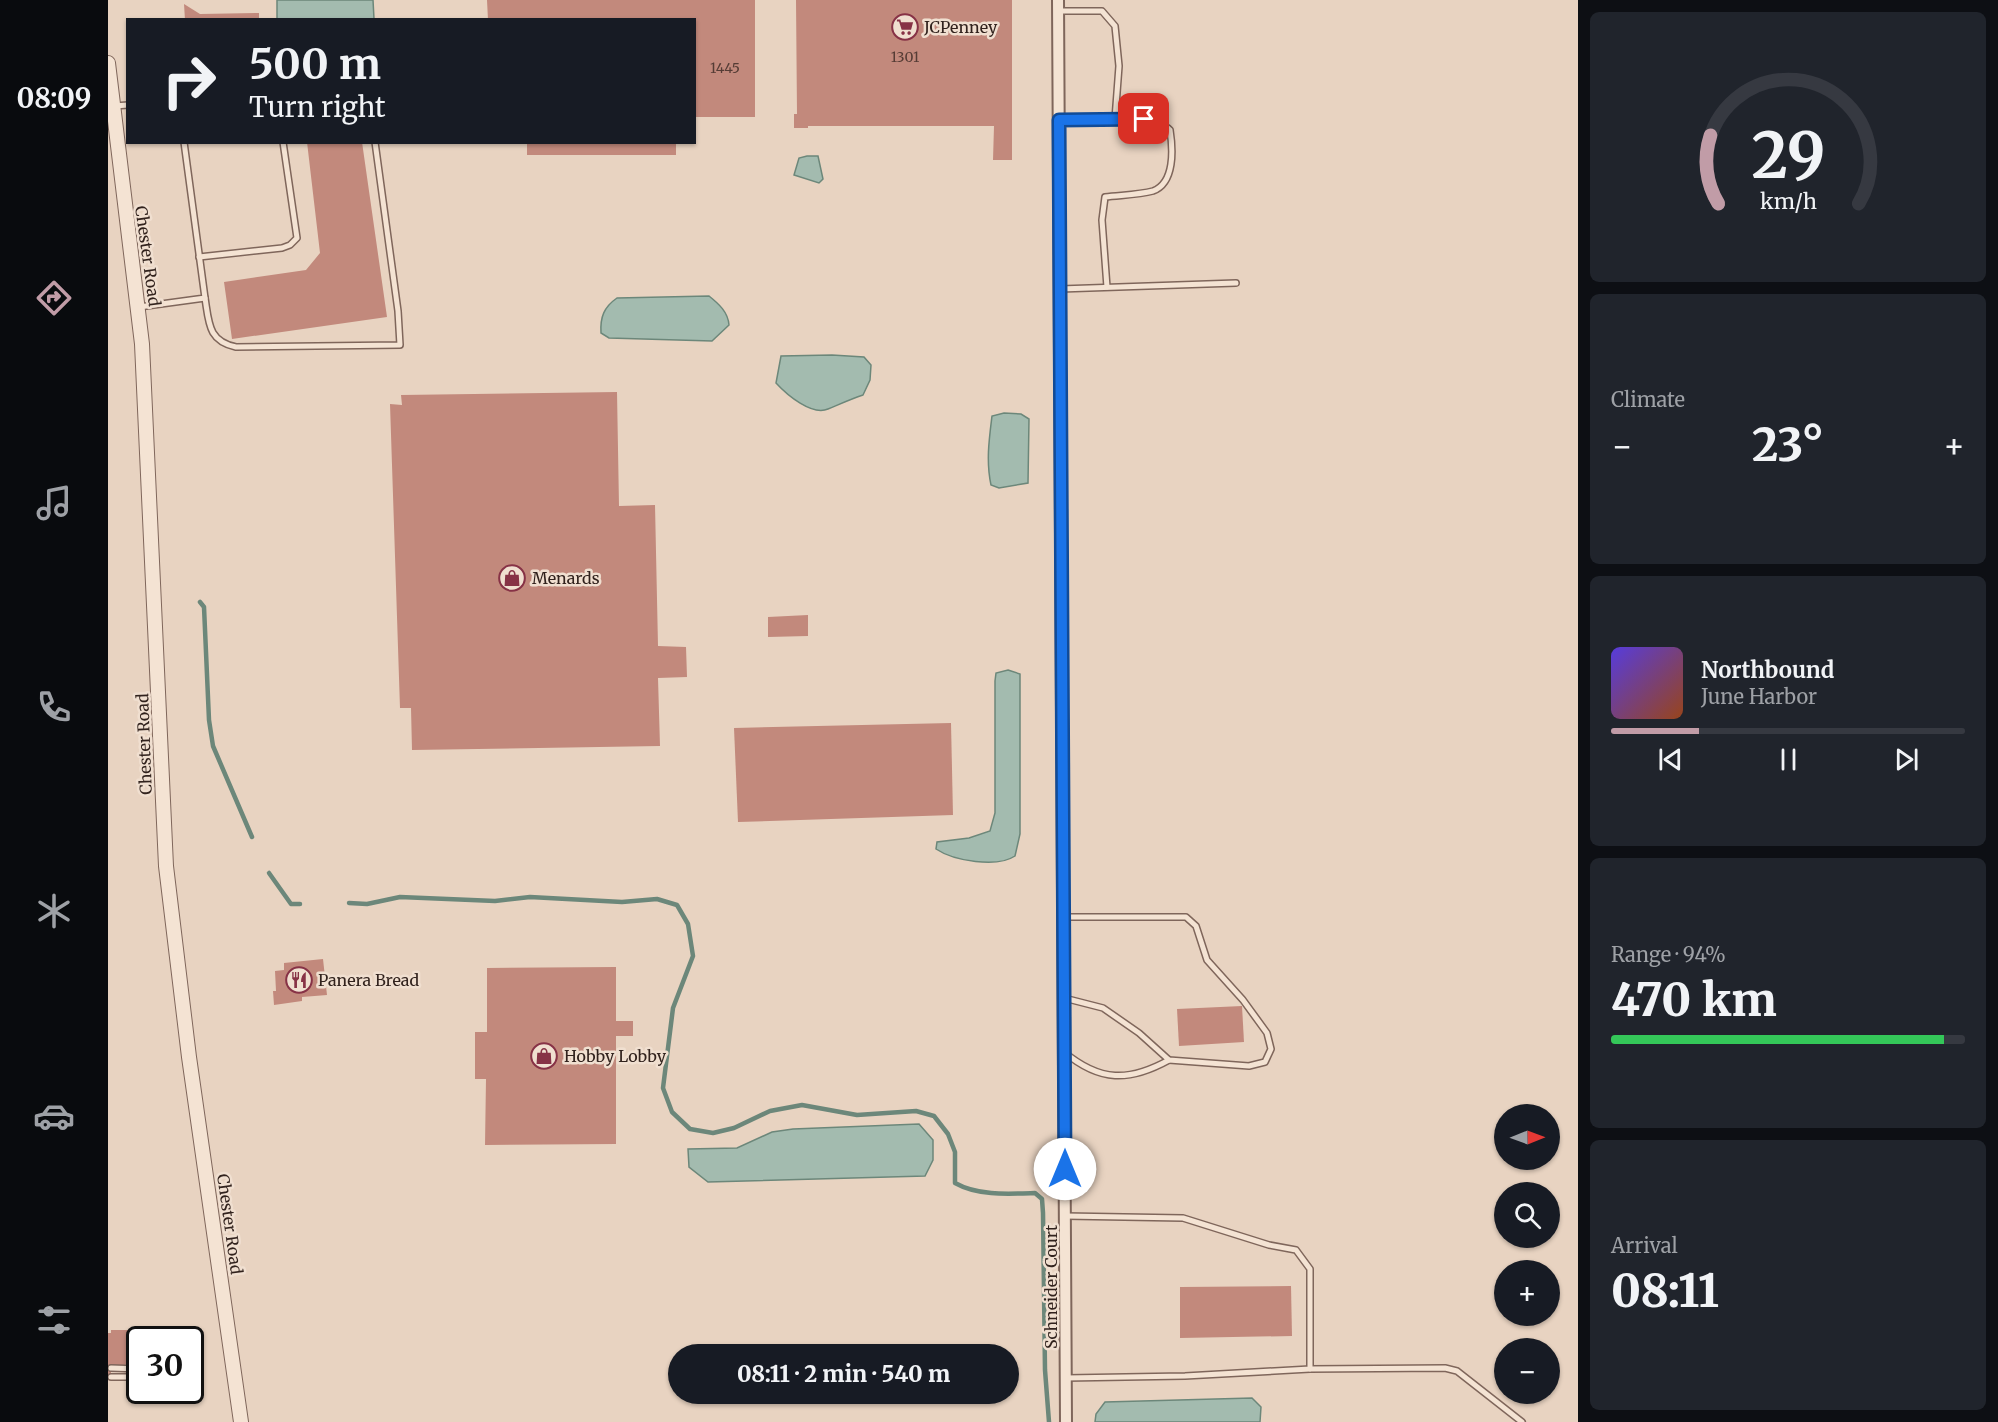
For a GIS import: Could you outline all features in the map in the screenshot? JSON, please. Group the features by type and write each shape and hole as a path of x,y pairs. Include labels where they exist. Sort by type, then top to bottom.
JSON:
{"street":[{"name":"Schneider Court","path":"1058,5 1066,1422"},
{"name":"Chester Road","path":"108,63 130,251 139,307 145,388 165,857 189,1057 241,1422"}],"lane":[{"path":"1058,5 1102,11 1115,26 1119,66 1115,119"},
{"path":"113,106 126,105"},
{"path":"1059,120 1144,119 1163,124 1170,130 1172,154 1170,169 1163,182 1154,190 1105,197 1102,220 1107,287"},
{"path":"184,144 211,332 225,345 236,347 400,345 399,311 375,144"},
{"path":"199,257 282,248 290,245 297,238 283,144"},
{"path":"1060,289 1236,283"},
{"path":"139,307 205,298"},
{"path":"1064,917 1186,917 1196,926 1207,960 1243,1000 1266,1034 1271,1049 1265,1062 1249,1066 1169,1060 1131,1077 1092,1071 1064,1052"},
{"path":"1064,999 1103,1008 1139,1033 1169,1060"},
{"path":"1065,1216 1183,1218 1269,1245 1296,1250 1310,1269 1310,1369"},
{"path":"111,1368 126,1369"},
{"path":"1066,1378 1185,1376 1310,1369 1445,1368 1457,1371 1522,1422"},
{"path":"111,1377 126,1377"}],"shaded area":[{"path":"277,0 373,0 374,18 277,18"},
{"path":"818,156 823,179 819,183 794,175 799,158"},
{"path":"709,296 725,312 729,325 712,341 609,338 601,333 604,313 617,298"},
{"path":"781,356 864,357 871,365 870,380 863,395 828,409 815,410 793,398 776,383"},
{"path":"1004,413 1021,414 1029,419 1028,483 999,488 991,485 989,442 992,416"},
{"path":"1008,670 1020,674 1020,834 1015,856 998,862 964,860 936,849 937,842 969,838 990,831 995,813 995,681 996,673"},
{"path":"919,1124 933,1140 933,1160 925,1176 708,1182 689,1167 688,1149 737,1148 772,1132 793,1129"},
{"path":"1252,1398 1261,1407 1260,1422 1095,1422 1096,1414 1105,1402"}],"building":[{"path":"487,0 755,0 755,117 696,117 696,18 488,18"},
{"path":"796,0 1012,0 1012,160 993,160 994,126 808,126 808,128 794,128 794,114 797,114"},
{"path":"184,4 200,14 259,13 259,18 185,18"},
{"path":"307,144 362,144 387,317 232,339 224,282 306,270 320,253"},
{"path":"527,144 676,144 676,155 527,155"},
{"path":"617,392 619,506 655,505 658,646 686,647 687,677 658,678 660,746 412,750 411,708 400,708 390,404 402,405 401,395"},
{"path":"808,615 808,636 768,637 768,617"},
{"path":"951,723 953,815 738,822 734,728"},
{"path":"323,959 327,995 302,997 302,1001 274,1005 275,971 284,970 284,963"},
{"path":"616,967 616,1021 633,1021 633,1036 616,1036 616,1144 485,1145 486,1079 475,1079 475,1032 487,1032 487,968"},
{"path":"1242,1006 1244,1042 1179,1046 1177,1009"},
{"path":"1291,1286 1292,1336 1180,1338 1180,1287"},
{"path":"111,1330 126,1330 126,1365 111,1366 111,1380 108,1380 108,1333 111,1333"}],"waterway":[{"path":"200,602 204,607 209,720 213,746 252,837"},
{"path":"269,873 291,904 300,904"},
{"path":"349,903 367,904 400,897 495,901 530,897 622,902 657,899 677,905 688,924 693,956 673,1008 663,1088 672,1112 690,1129 713,1133 734,1128 770,1111 802,1105 857,1115 916,1111 934,1116 948,1134 955,1152 955,1183 983,1192 1035,1193 1042,1199 1043,1213 1045,1370 1049,1422"}],"place":[{"name":"JCPenney","path":"905,27"},
{"name":"Menards","path":"512,578"},
{"name":"Panera Bread","path":"299,980"},
{"name":"Hobby Lobby","path":"544,1056"}],"route":[{"path":"1065,1169 1059,120 1144,119"}]}
